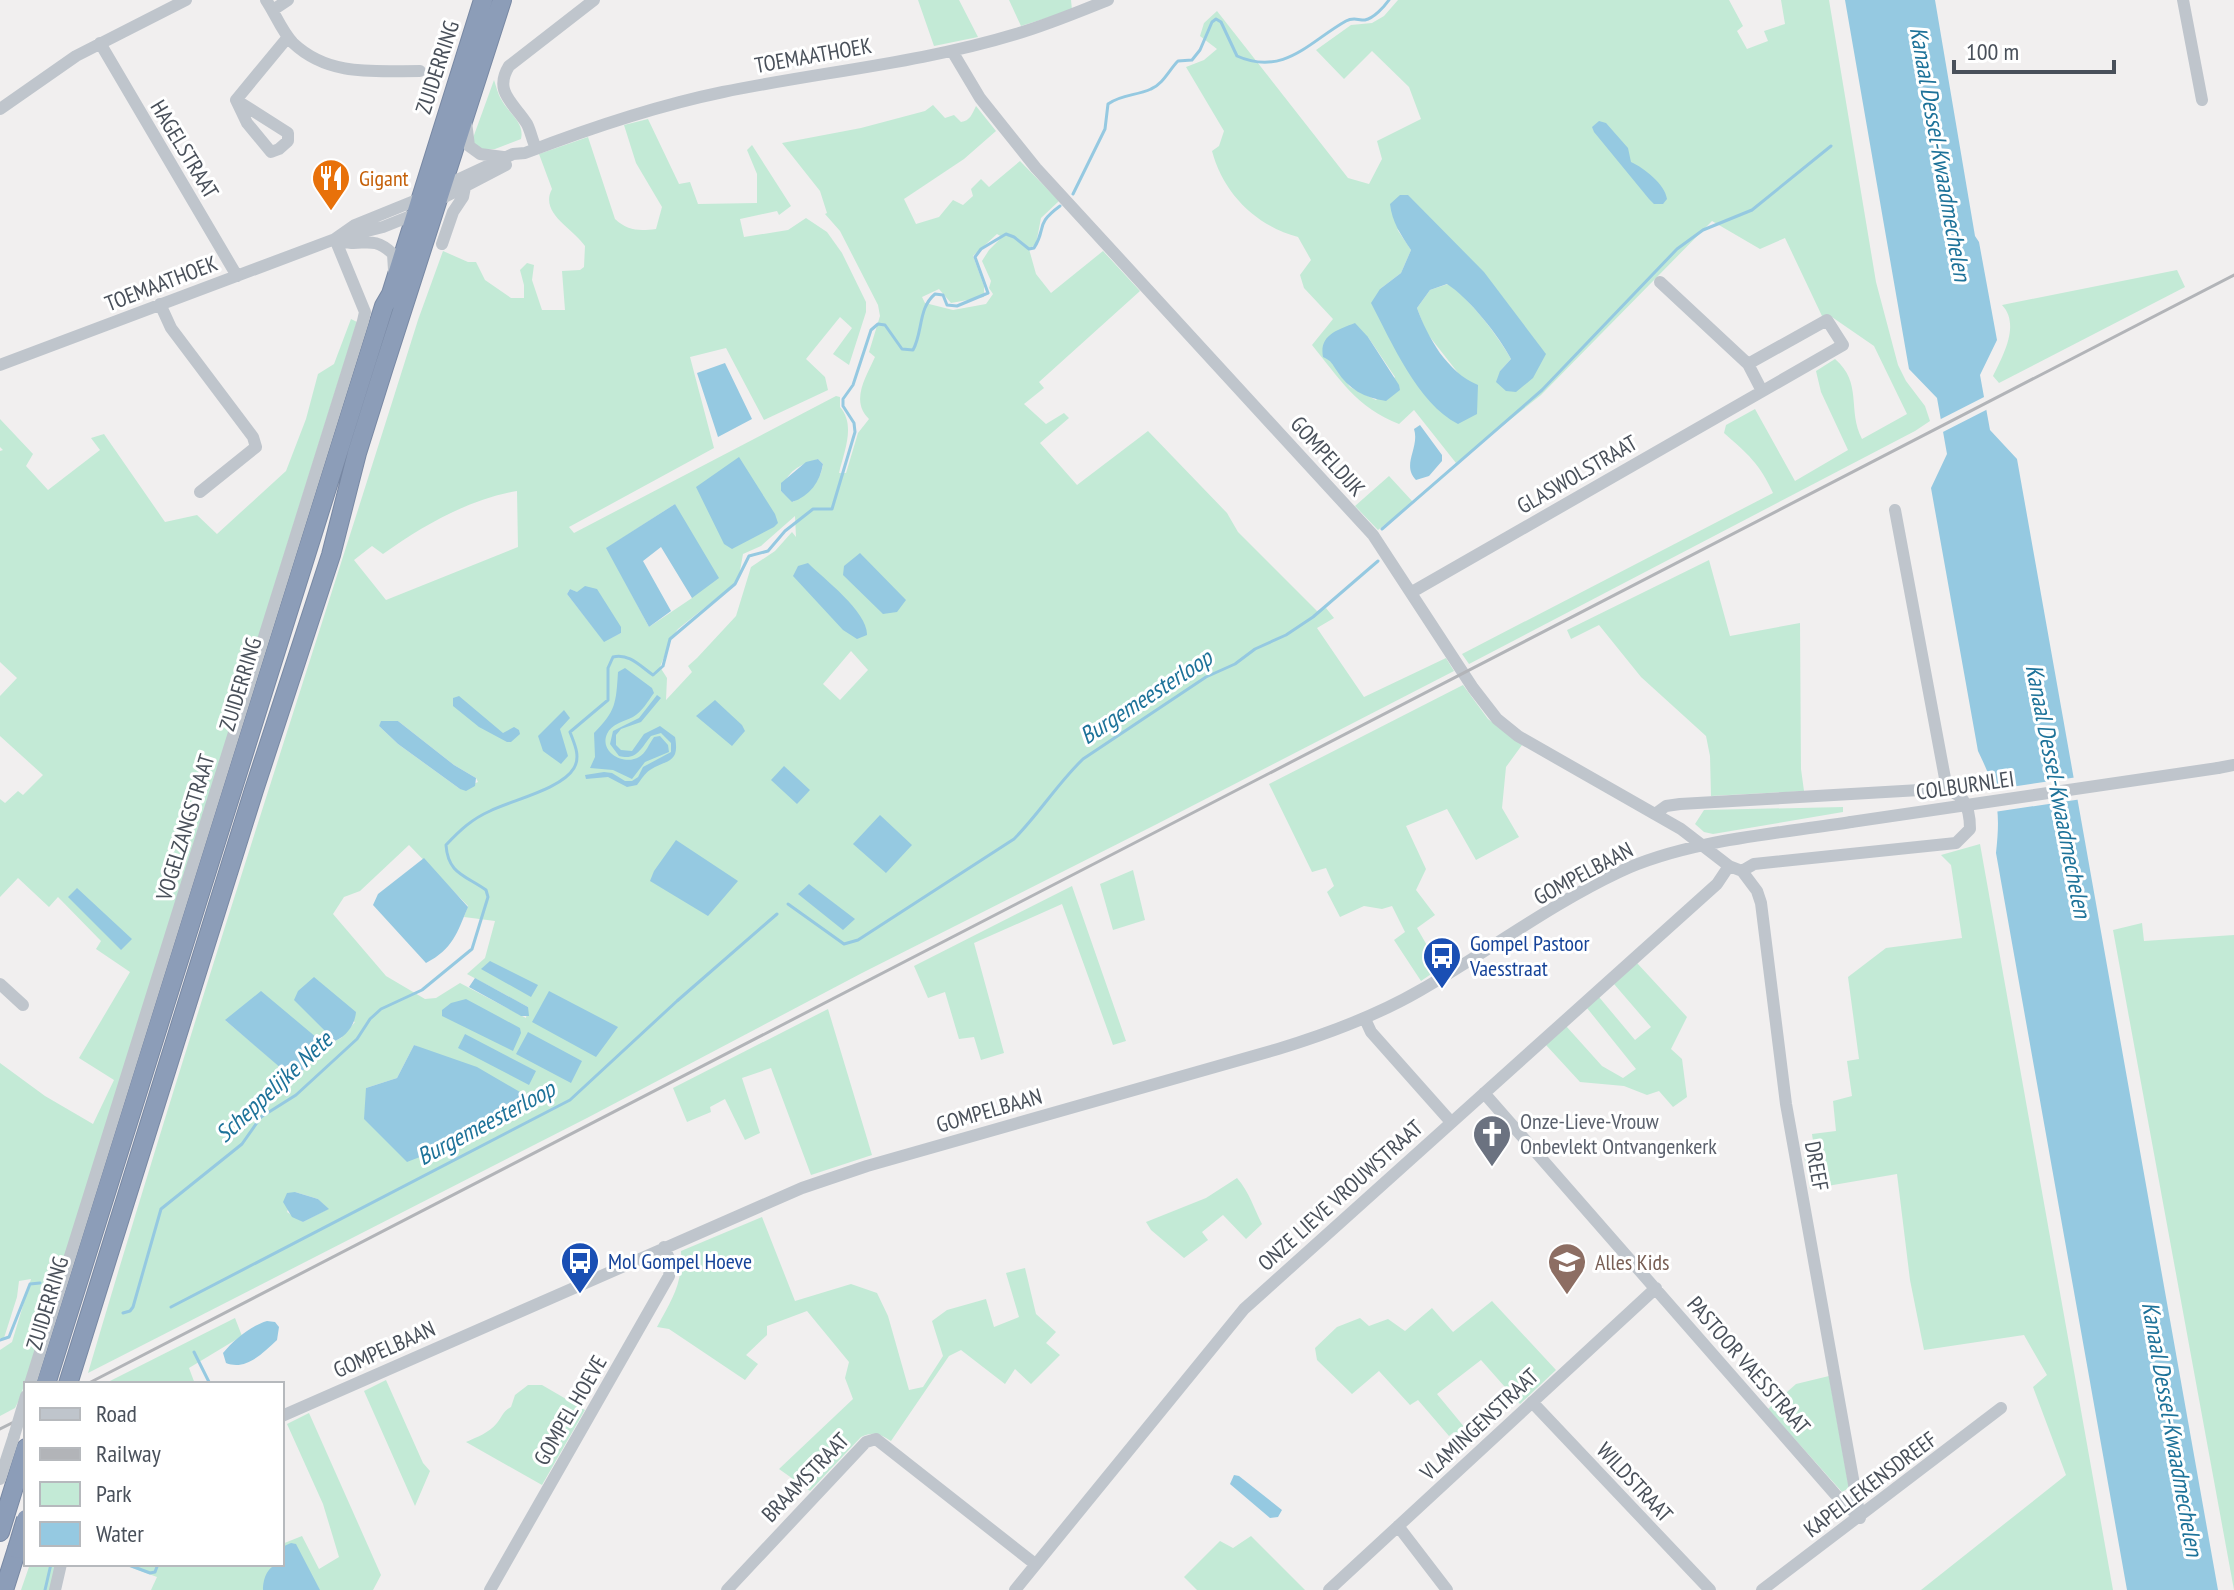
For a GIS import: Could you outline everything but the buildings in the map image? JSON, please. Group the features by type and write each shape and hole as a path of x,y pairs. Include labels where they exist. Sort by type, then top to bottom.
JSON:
{"highway":[{"name":"ZUIDERRING","path":"70,1378 331,555 483,0"},
{"name":"ZUIDERRING","path":"47,1382 384,306 467,112 502,0"},
{"path":"4,1590 5,1535 20,1442"},
{"path":"5,1535 24,1521"}],"street":[{"path":"0,109 55,69 186,0"},
{"path":"288,0 270,5 288,37 336,68 420,71"},
{"path":"531,151 529,128 508,101 503,76 509,66 594,0"},
{"name":"TOEMAATHOEK","path":"429,200 465,187 531,151 598,125 693,99 952,51 1017,34 1108,0"},
{"path":"2183,0 2202,100"},
{"path":"236,100 288,37"},
{"name":"HAGELSTRAAT","path":"100,43 237,276"},
{"name":"GOMPELDIJK","path":"952,51 961,70 1000,126 1055,190 1373,535 1473,688 1497,719 1518,736 1681,829 1703,847"},
{"path":"236,100 288,133 288,141 271,152 247,123 236,100"},
{"name":"TOEMAATHOEK","path":"467,112 465,131 469,146 480,154 506,157"},
{"name":"TOEMAATHOEK","path":"0,365 335,239 383,227 506,157 531,151"},
{"path":"442,244 465,187"},
{"path":"335,239 350,245 377,242 393,254 395,265 384,306"},
{"name":"VOGELZANGSTRAAT","path":"31,1382 363,321 365,312 335,239"},
{"path":"1660,282 1748,364 1762,391"},
{"path":"160,304 171,328 253,437 256,447 200,492"},
{"name":"GLASWOLSTRAAT","path":"1412,592 1843,345 1827,320 1748,364"},
{"path":"1895,510 1947,789"},
{"name":"COLBURNLEI","path":"1703,847 2234,765"},
{"path":"1655,814 1666,806 1680,804 1947,789 1964,798 1970,810 1970,829 1956,843 1736,868"},
{"name":"DREEF","path":"1703,847 1736,868 1757,891 1761,903 1786,1104 1860,1518"},
{"name":"GOMPELBAAN","path":"284,1415 802,1188 867,1166 1345,1028 1418,992 1604,880 1647,861 1703,847"},
{"name":"ONZE LIEVE VROUWSTRAAT","path":"1015,1590 1244,1309 1736,868"},
{"path":"0,984 23,1005"},
{"path":"1365,1019 1371,1032 1451,1122"},
{"name":"PASTOOR VAESSTRAAT","path":"1484,1093 1835,1494 1860,1518"},
{"name":"GOMPEL HOEVE","path":"490,1590 669,1276 671,1263 664,1247"},
{"name":"VLAMINGENSTRAAT","path":"1329,1590 1656,1288"},
{"name":"WILDSTRAAT","path":"1532,1402 1710,1590"},
{"name":"KAPELLEKENSDREEF","path":"1762,1590 2001,1408"},
{"path":"0,1479 20,1442 24,1411"},
{"name":"BRAAMSTRAAT","path":"727,1590 866,1442 876,1439 1035,1564"},
{"path":"1398,1526 1447,1590"},
{"path":"5,1535 24,1529"},
{"path":"55,1590 61,1566"}],"green space":[{"path":"918,0 959,0 978,37 934,46"},
{"path":"1009,0 1071,0 1072,10 1021,26"},
{"path":"1398,0 1729,0 1743,26 1737,31 1747,49 1768,41 1764,31 1785,24 1781,0 1829,0 1876,282 1898,365 1925,406 1930,421 1469,664 1462,654 1773,493 1752,460 1724,433 1726,425 1755,409 1795,481 1848,450 1821,392 1816,371 1835,359 1849,378 1855,418 1862,439 1907,414 1874,346 1829,315 1822,316 1785,238 1760,249 1712,221 1541,395 1456,463 1414,410 1399,424 1371,410 1340,380 1312,345 1333,319 1304,288 1300,275 1311,260 1298,237 1255,216 1224,181 1212,151 1219,146 1224,131 1186,67 1204,60 1217,49 1200,36 1204,23 1217,11 1348,178 1369,184 1382,159 1377,141 1421,119 1409,87 1372,51 1344,79 1316,50 1351,25 1372,23 1384,16","holes":["1397,229 1545,353 1500,371 1511,359 1483,318 1448,284 1430,290 1417,308 1426,332 1462,378 1380,289 1401,273 1411,250","1368,337 1395,377 1376,400 1350,387 1331,360"]},
{"path":"494,80 501,99 521,128 521,139 495,149 481,150 473,143 473,138"},
{"path":"933,105 945,118 954,115 961,122 969,119 976,106 996,131 964,159 904,199 916,224 939,217 953,200 963,205 973,196 971,189 981,179 989,187 1020,161 1059,201 1041,218 1036,244 1029,249 1036,274 1051,293 1103,251 1140,291 1039,382 1044,388 1024,404 1046,424 1064,413 1069,418 1040,443 1077,485 1148,431 1227,513 1238,532 1317,611 1326,608 1334,618 1317,628 1364,697 1446,658 1454,671 88,1373 209,977 418,320 443,251 468,262 476,262 485,280 511,298 524,298 520,270 527,263 534,265 532,280 542,310 565,310 562,271 584,267 585,246 559,220 550,206 552,189 539,154 588,137 615,219 629,228 644,230 656,229 662,207 636,163 624,125 648,119 679,184 690,182 698,204 757,203 757,174 747,150 752,145 791,206 779,215 777,211 740,219 744,237 788,230 806,218 827,232 842,253 866,302 866,312 849,365 833,354 852,328 840,317 806,359 825,377 828,390 764,420 726,348 690,357 714,448 569,527 574,533 836,396 840,397 840,407 847,422 847,439 839,473 846,473 858,433 869,419 863,412 860,397 875,357 869,352 880,316 878,305 840,231 825,214 820,191 782,143 861,128 925,111","holes":["997,234 1002,237 982,261 993,294 986,304 953,310 925,303 922,297 939,289 951,303 984,297 984,286 973,256","818,459 823,464 816,482 793,502 781,491 790,474","517,491 518,547 386,600 354,560 372,546 383,554 430,524 481,501","675,504 692,598 649,627 607,548","795,516 796,537 792,532 775,551 751,567 736,616 688,666 692,672 666,700 667,678 660,667 672,637 733,585 739,576 743,554 761,546","570,589 621,633 604,641 567,594","851,651 868,670 840,700 823,684","382,721 398,721 454,765 476,778 478,782 460,789 398,744 379,726","409,845 468,906 464,917 495,921 485,958 467,974 528,1007 526,1018 460,983 436,998 425,999 386,976 333,914 344,897 360,891","295,1000 355,1022 335,1041","225,1020 324,1051 299,1074 289,1074","414,1045 531,1099 484,1122 366,1088 397,1078","295,1192 318,1199 328,1209 303,1222 287,1212"]},
{"path":"2177,270 2185,287 1999,383 1993,376 2010,331 2010,322 2002,305"},
{"path":"351,319 357,322 20,1398 15,1408 0,1416 0,1350 12,1342 31,1279 19,1281 4,1338 0,1338 0,1063 45,1096 93,1124 114,1080 79,1058 130,972 96,949 101,941 58,897 49,907 18,878 0,897 0,799 5,803 18,791 23,795 43,775 0,736 0,696 17,678 0,662 0,451 3,450 0,447 0,419 33,454 26,466 48,490 100,450 91,438 104,434 165,522 197,515 217,534 286,471 306,419 318,374 334,364"},
{"path":"1389,476 1413,502 1378,530 1355,506"},
{"path":"1709,560 1730,636 1800,623 1801,769 1804,791 1711,796 1706,736 1641,677 1599,625 1571,639 1567,630"},
{"path":"1463,685 1488,719 1522,745 1506,767 1502,808 1519,837 1476,860 1447,809 1406,826 1426,869 1416,890 1435,915 1417,928 1440,968 1421,981 1394,940 1405,932 1392,906 1382,909 1364,906 1340,917 1327,892 1334,886 1326,868 1312,872 1269,784"},
{"path":"1843,807 1843,812 1713,834 1704,832 1695,824 1704,810"},
{"path":"1980,844 2113,1590 1921,1590 2066,1475 2033,1387 2047,1375 2024,1335 1924,1350 1910,1280 1897,1174 1810,1189 1804,1156 1815,1155 1812,1134 1836,1131 1833,1101 1852,1096 1847,1061 1859,1059 1848,977 1886,948 1962,938 1951,865 1941,855"},
{"path":"1133,870 1145,920 1113,930 1100,884"},
{"path":"1072,886 1126,1041 1113,1045 1062,904 974,943 1004,1053 981,1060 974,1037 959,1039 945,992 928,998 914,966"},
{"path":"2142,923 2144,941 2234,935 2234,1590 2113,930"},
{"path":"1637,963 1687,1017 1671,1049 1682,1059 1687,1097 1673,1107 1659,1091 1647,1095 1624,1086 1580,1082 1546,1045 1566,1026 1602,1066 1623,1078 1636,1069 1587,1008 1599,997 1635,1040 1651,1027 1614,984"},
{"path":"828,1009 872,1155 811,1175 771,1068 742,1078 760,1133 745,1140 725,1099 710,1107 711,1112 687,1122 673,1088"},
{"path":"1237,1178 1262,1224 1246,1239 1223,1215 1202,1232 1208,1240 1184,1258 1146,1222 1206,1198"},
{"path":"762,1217 795,1301 851,1284 877,1293 888,1316 909,1390 923,1387 943,1356 932,1321 947,1310 986,1299 994,1327 1019,1317 1006,1273 1025,1268 1036,1314 1056,1332 1046,1343 1060,1355 1031,1384 1015,1369 1005,1384 961,1350 949,1356 891,1441 877,1434 861,1437 810,1491 779,1469 853,1399 845,1378 849,1362 807,1311 767,1326 767,1335 746,1355 758,1364 745,1380 669,1329 657,1327 678,1282 681,1251"},
{"path":"1492,1301 1556,1370 1520,1404 1481,1360 1437,1394 1475,1440 1468,1446 1454,1432 1449,1436 1418,1400 1410,1405 1379,1371 1352,1394 1317,1360 1315,1348 1337,1327 1360,1318 1369,1326 1388,1319 1405,1331 1432,1308 1453,1332"},
{"path":"235,1318 242,1336 189,1368 194,1382 108,1382"},
{"path":"1829,1376 1849,1488 1842,1492 1768,1409 1796,1384"},
{"path":"386,1380 423,1463 430,1471 415,1506 364,1391"},
{"path":"528,1385 542,1385 585,1410 542,1485 466,1442 494,1426 511,1407 515,1395"},
{"path":"309,1413 381,1575 373,1590 151,1590 157,1577 127,1566 284,1566 284,1543 302,1536 319,1569 339,1557 323,1504 287,1424"},
{"path":"1251,1536 1305,1590 1197,1590 1184,1577 1220,1541 1233,1548"},
{"path":"29,1566 56,1566 50,1590 21,1590"}],"water":[{"name":"Kanaal Dessel-Kwaadmechelen","path":"1845,0 1935,0 1975,236 1979,242 1997,340 1980,375 1990,430 2017,459 2218,1590 2127,1590 1996,853 1996,800 1978,751 1931,488 1947,454 1937,398 1909,369"},
{"path":"1599,121 1606,123 1628,148 1631,162 1658,182 1667,199 1663,204 1654,204 1649,199 1594,132 1592,127"},
{"path":"1400,195 1408,195 1484,272 1546,354 1533,378 1516,392 1506,391 1496,382 1500,371 1511,359 1491,329 1465,298 1447,284 1430,290 1417,308 1427,331 1448,363 1478,385 1477,414 1458,424 1444,415 1418,387 1371,303 1380,289 1401,273 1411,250 1391,211 1390,204"},
{"path":"1355,323 1368,337 1399,385 1400,390 1386,401 1371,398 1352,388 1323,357 1322,350 1327,338"},
{"path":"725,363 752,419 718,437 697,373"},
{"path":"1420,425 1442,455 1442,461 1429,476 1416,480 1410,462 1415,443 1414,429"},
{"path":"739,457 778,523 732,549 724,544 696,487"},
{"path":"818,459 823,464 817,482 804,496 792,502 781,491 781,483 806,462"},
{"path":"675,504 719,578 692,598 661,547 643,561 671,611 649,627 606,548"},
{"path":"860,553 906,600 897,612 883,614 843,575 844,566"},
{"path":"808,563 853,606 867,635 857,639 843,630 793,576 798,566"},
{"path":"585,586 597,589 621,627 621,633 604,642 567,594 570,589 577,592"},
{"path":"625,668 652,688 654,693 636,715 609,731 605,741 610,752 620,758 633,759 644,753 654,737 660,736 668,745 669,752 645,762 632,779 613,770 590,768 595,757 594,733 611,712 618,672"},
{"path":"657,695 661,698 641,722 621,729 616,735 616,745 621,750 632,751 644,734 660,726 675,737 676,752 671,760 648,771 637,785 627,787 608,777 586,779 585,775 604,772 632,781 643,767 671,752 671,743 661,733 651,736 630,757 619,756 610,744 613,731 639,718"},
{"path":"459,696 503,733 514,727 520,734 507,742 479,727 453,706 453,698"},
{"path":"715,700 745,731 732,746 696,716"},
{"path":"564,710 570,718 560,729 568,756 561,764 543,751 538,736"},
{"path":"381,721 398,721 454,765 476,778 475,786 466,791 460,789 398,744 379,726"},
{"path":"784,766 810,790 797,804 771,780"},
{"path":"880,815 912,845 886,873 853,844"},
{"path":"676,840 738,881 708,916 650,881"},
{"path":"424,858 468,907 448,946 426,963 373,905 378,894"},
{"path":"809,884 855,919 843,930 798,894"},
{"path":"77,888 132,939 121,950 68,897"},
{"path":"490,961 538,985 531,997 481,969"},
{"path":"314,977 356,1012 350,1029 335,1041 294,1000 298,991"},
{"path":"475,978 528,1007 529,1016 521,1016 469,987"},
{"path":"261,991 323,1043 324,1051 299,1074 289,1075 225,1020"},
{"path":"549,991 618,1027 596,1057 532,1022"},
{"path":"466,999 520,1028 521,1033 513,1051 442,1016 442,1010 451,1003"},
{"path":"528,1032 582,1061 571,1083 516,1054"},
{"path":"465,1034 536,1071 529,1085 458,1048"},
{"path":"414,1045 477,1067 532,1099 484,1122 443,1148 407,1162 364,1119 366,1088 397,1078"},
{"path":"295,1192 318,1199 329,1209 303,1222 292,1217 283,1202 287,1193"},
{"path":"267,1321 275,1322 279,1327 277,1340 247,1363 226,1363 223,1353 227,1348 237,1338"},
{"path":"1234,1475 1282,1510 1278,1517 1270,1518 1230,1484"},
{"path":"296,1544 320,1590 263,1590 267,1572 273,1566 284,1566 284,1546"}],"pier":[{"path":"1988,395 1990,408 1939,434 1937,421"},
{"path":"2078,777 2082,799 1994,812 1991,790"}],"waterway":[{"name":"Scheppelijke Nete","path":"1073,194 1105,129 1108,104 1155,87 1178,61 1192,60 1216,19 1221,22 1237,56 1269,62 1296,54 1348,20 1368,19 1389,0"},
{"name":"Burgemeesterloop","path":"1382,529 1542,390 1677,249 1703,230 1752,210 1831,146"},
{"name":"Scheppelijke Nete","path":"123,1313 133,1307 161,1209 242,1144 261,1117 296,1095 357,1039 381,1009 422,990 472,949 488,897 486,890 454,868 446,845 466,825 484,814 548,788 568,775 577,759 570,732 608,700 608,668 613,657 629,659 653,675 663,666 670,639 735,584 749,556 768,551 785,531 813,509 832,509 855,432 843,399 853,385 871,330 878,324 885,325 902,349 913,350 923,313 935,294 943,295 947,305 957,306 988,293 975,257 981,249 1006,234 1029,249 1034,248 1044,222 1060,206"},
{"name":"Burgemeesterloop","path":"788,904 844,944 858,940 1014,839 1083,759 1206,677 1235,664 1255,649 1286,635 1313,617 1378,561"},
{"name":"Burgemeesterloop","path":"171,1307 570,1100 777,914"},
{"name":"Scheppelijke Nete","path":"0,1340 9,1337 30,1284 40,1283"},
{"name":"Burgemeesterloop","path":"194,1352 209,1382"},
{"name":"Burgemeesterloop","path":"45,1590 51,1566"},
{"path":"131,1566 150,1573 155,1572 157,1566"}],"railway":[{"path":"91,1382 2234,275"},
{"path":"0,1429 24,1417"}],"place":[{"name":"Gigant","path":"331,212"},
{"name":"Gompel Pastoor Vaesstraat","path":"1442,990"},
{"name":"Onze-Lieve-Vrouw Onbevlekt Ontvangenkerk","path":"1492,1168"},
{"name":"Mol Gompel Hoeve","path":"580,1295"},
{"name":"Alles Kids","path":"1567,1296"}]}
